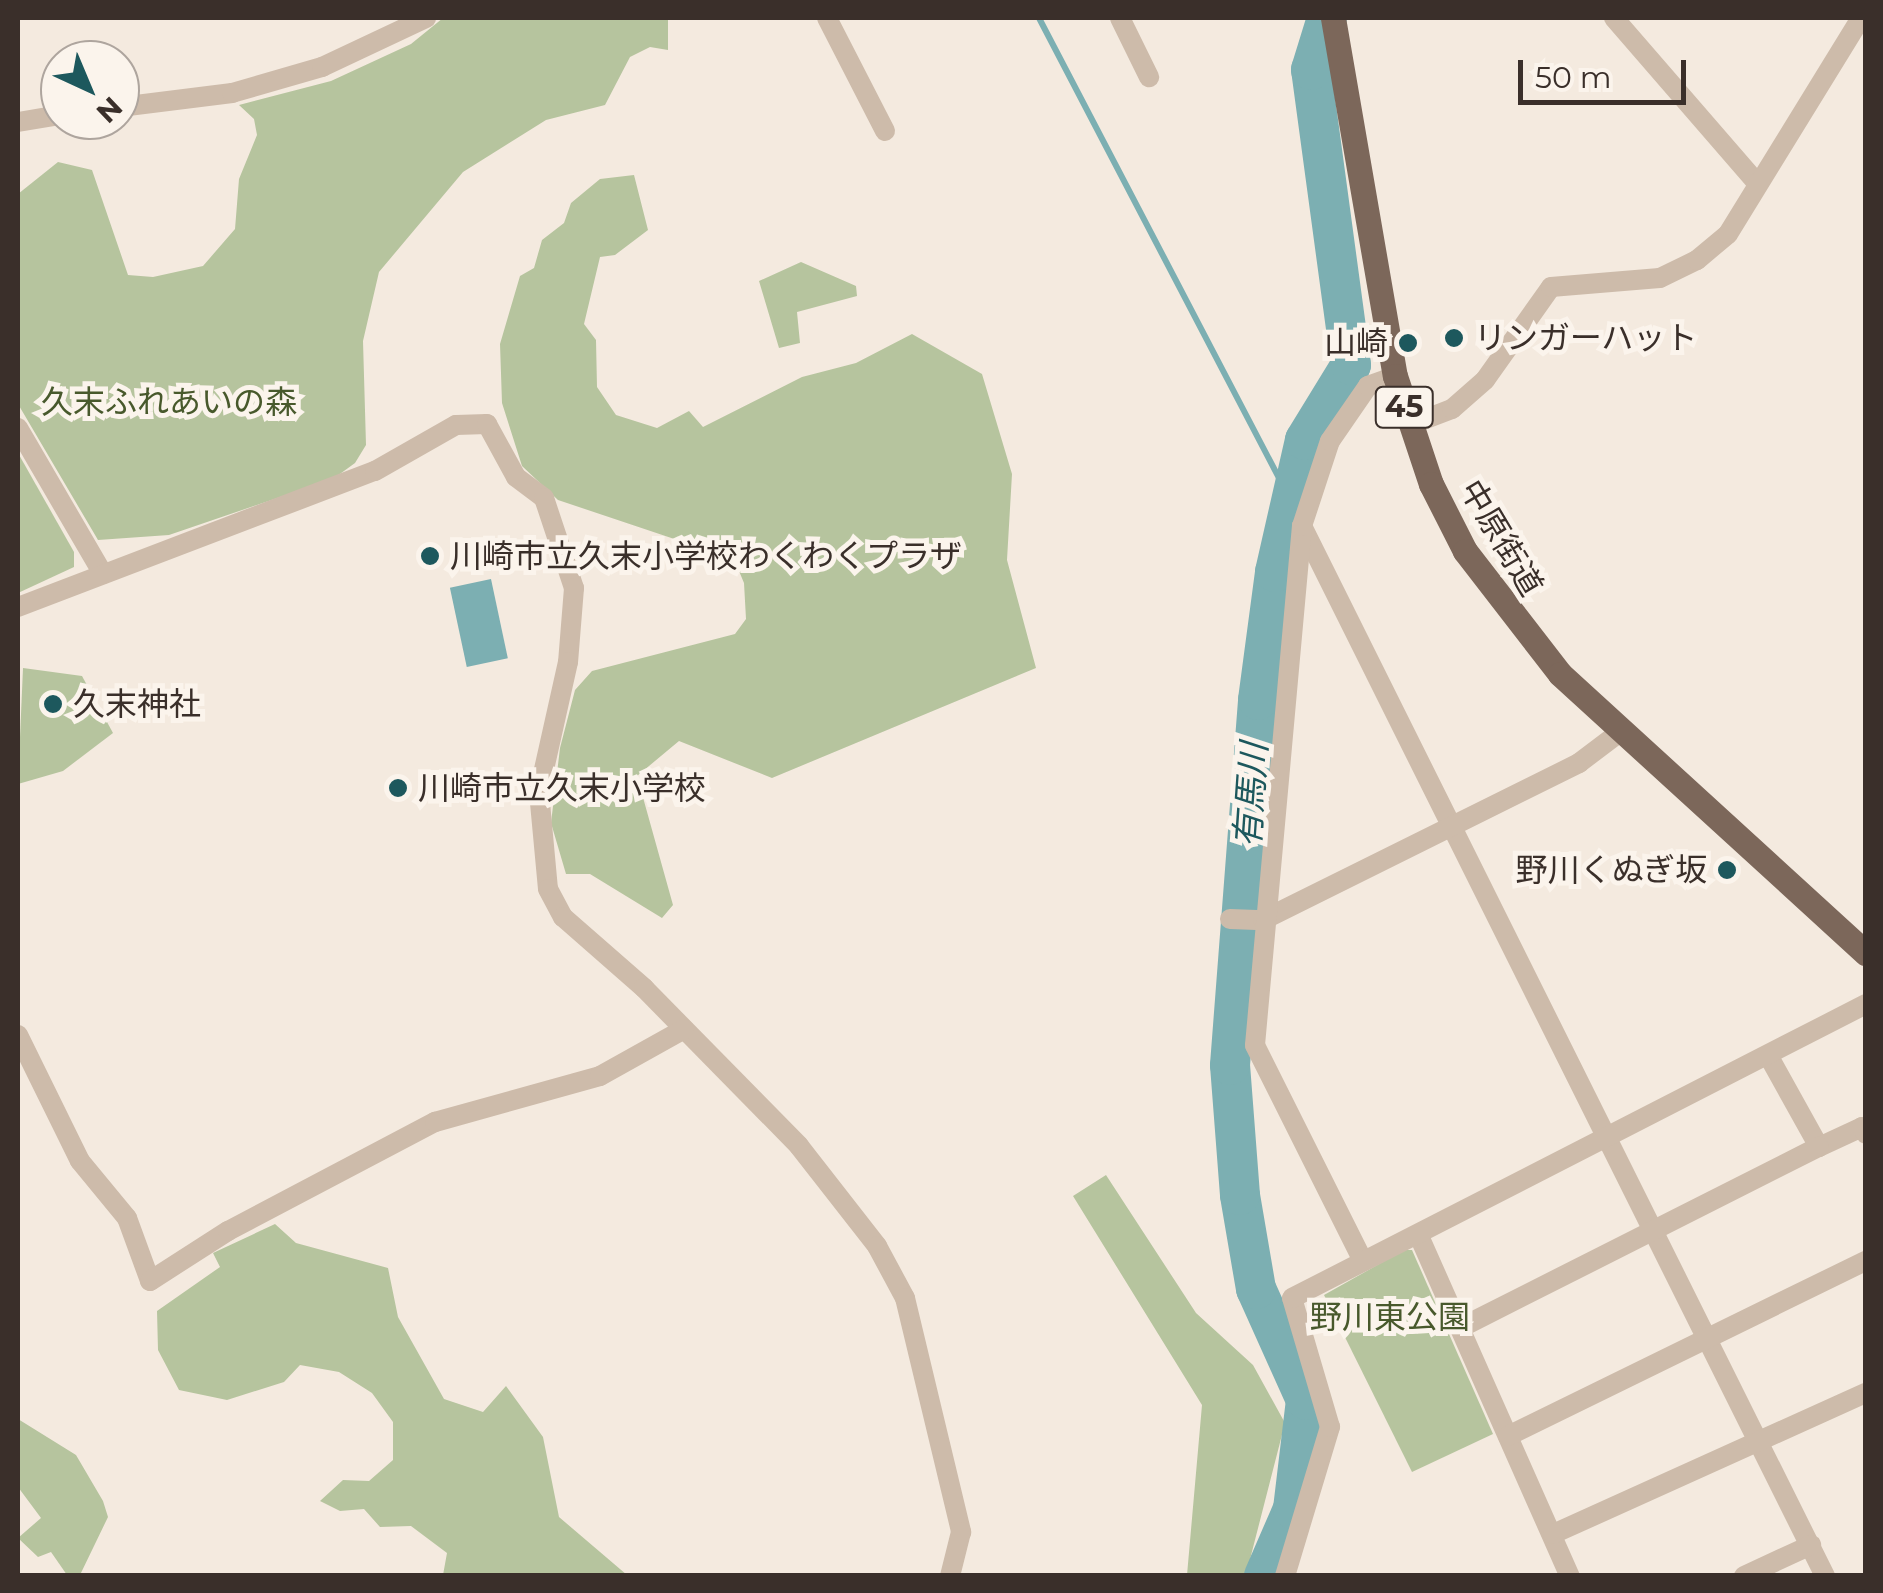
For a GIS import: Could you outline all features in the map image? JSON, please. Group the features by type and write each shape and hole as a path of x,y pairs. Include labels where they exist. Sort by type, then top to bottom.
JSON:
{"main road":[{"name":"中原街道","path":"1333,18 1395,376 1410,425 1466,551 1515,623 1620,732 1866,953"}],"street":[{"path":"140,104 232,93 286,78 426,18"},
{"path":"827,18 885,131"},
{"path":"1120,18 1149,77"},
{"path":"1614,18 1757,184"},
{"path":"1410,425 1452,409 1484,380 1551,287 1660,278 1697,260 1728,234 1860,18"},
{"path":"1363,1261 1255,1045 1259,921 1302,526 1330,441 1368,386 1395,376"},
{"path":"18,606 375,472 456,424 487,424 516,476 544,498 574,588 568,662 539,792 548,889 563,917 684,1029 799,1146 877,1246 906,1298 960,1532 950,1576"},
{"path":"18,428 103,574"},
{"path":"1302,526 1536,1001 1610,1134 1705,1339 1825,1576"},
{"path":"1230,920 1259,921 1579,763 1620,732"},
{"path":"1285,1576 1330,1428 1326,1396 1292,1298 1866,1004"},
{"path":"18,1035 80,1161 127,1218 150,1281 228,1231 435,1122 600,1076 684,1029"},
{"path":"1769,1057 1819,1147"},
{"path":"1460,1328 1819,1147 1862,1127 1866,1134"},
{"path":"1419,1236 1570,1576"},
{"path":"1508,1436 1866,1261"},
{"path":"1553,1534 1866,1393"},
{"path":"1744,1576 1811,1546"}],"green space":[{"name":"久末ふれあいの森","path":"443,18 668,18 668,50 650,47 630,57 605,105 546,120 463,172 379,272 363,341 366,445 355,463 333,479 169,535 98,540 18,404 18,194 58,162 92,170 128,275 153,277 203,266 235,229 239,179 257,135 254,119 239,105 331,81 411,44"},
{"path":"634,175 648,230 615,255 600,257 584,324 596,340 597,387 616,415 657,428 689,411 703,427 802,377 856,363 912,334 982,374 1012,474 1007,560 1036,668 772,778 679,741 637,776 673,905 662,918 590,874 566,874 551,823 560,748 575,690 592,671 735,634 746,619 744,583 734,559 558,500 522,466 502,403 500,344 520,276 534,268 542,240 564,223 571,203 600,179"},
{"path":"801,262 856,286 857,296 797,312 800,343 779,348 759,281"},
{"path":"18,453 74,552 74,567 18,593"},
{"path":"23,668 82,676 113,733 63,771 18,784"},
{"path":"1106,1175 1196,1313 1253,1365 1285,1423 1246,1575 1187,1575 1202,1405 1073,1196"},
{"path":"275,1224 296,1243 388,1268 398,1317 444,1399 483,1412 506,1386 543,1437 559,1517 627,1575 443,1575 447,1553 411,1526 380,1527 364,1509 340,1511 320,1501 343,1480 369,1481 393,1460 393,1422 372,1393 339,1372 300,1365 284,1382 227,1400 179,1390 158,1350 157,1311 220,1267 213,1253"},
{"name":"野川東公園","path":"1404,1250 1412,1250 1493,1434 1412,1472 1324,1295"},
{"path":"18,1419 76,1455 103,1501 108,1517 80,1575 67,1575 51,1552 38,1557 18,1538 41,1518 18,1487"}],"water":[{"path":"491,579 508,658 467,667 450,588"}],"waterway":[{"path":"1039,18 1292,503"},
{"name":"有馬川","path":"1264,1576 1293,1509 1306,1400 1256,1289 1240,1195 1230,1065 1258,700 1275,572 1305,440 1351,365 1311,70 1327,18"}],"place":[{"name":"リンガーハット","path":"1454,338"},
{"name":"山崎","path":"1408,343"},
{"name":"川崎市立久末小学校わくわくプラザ","path":"430,556"},
{"name":"久末神社","path":"53,704"},
{"name":"川崎市立久末小学校","path":"398,788"},
{"name":"野川くぬぎ坂","path":"1727,870"}]}
